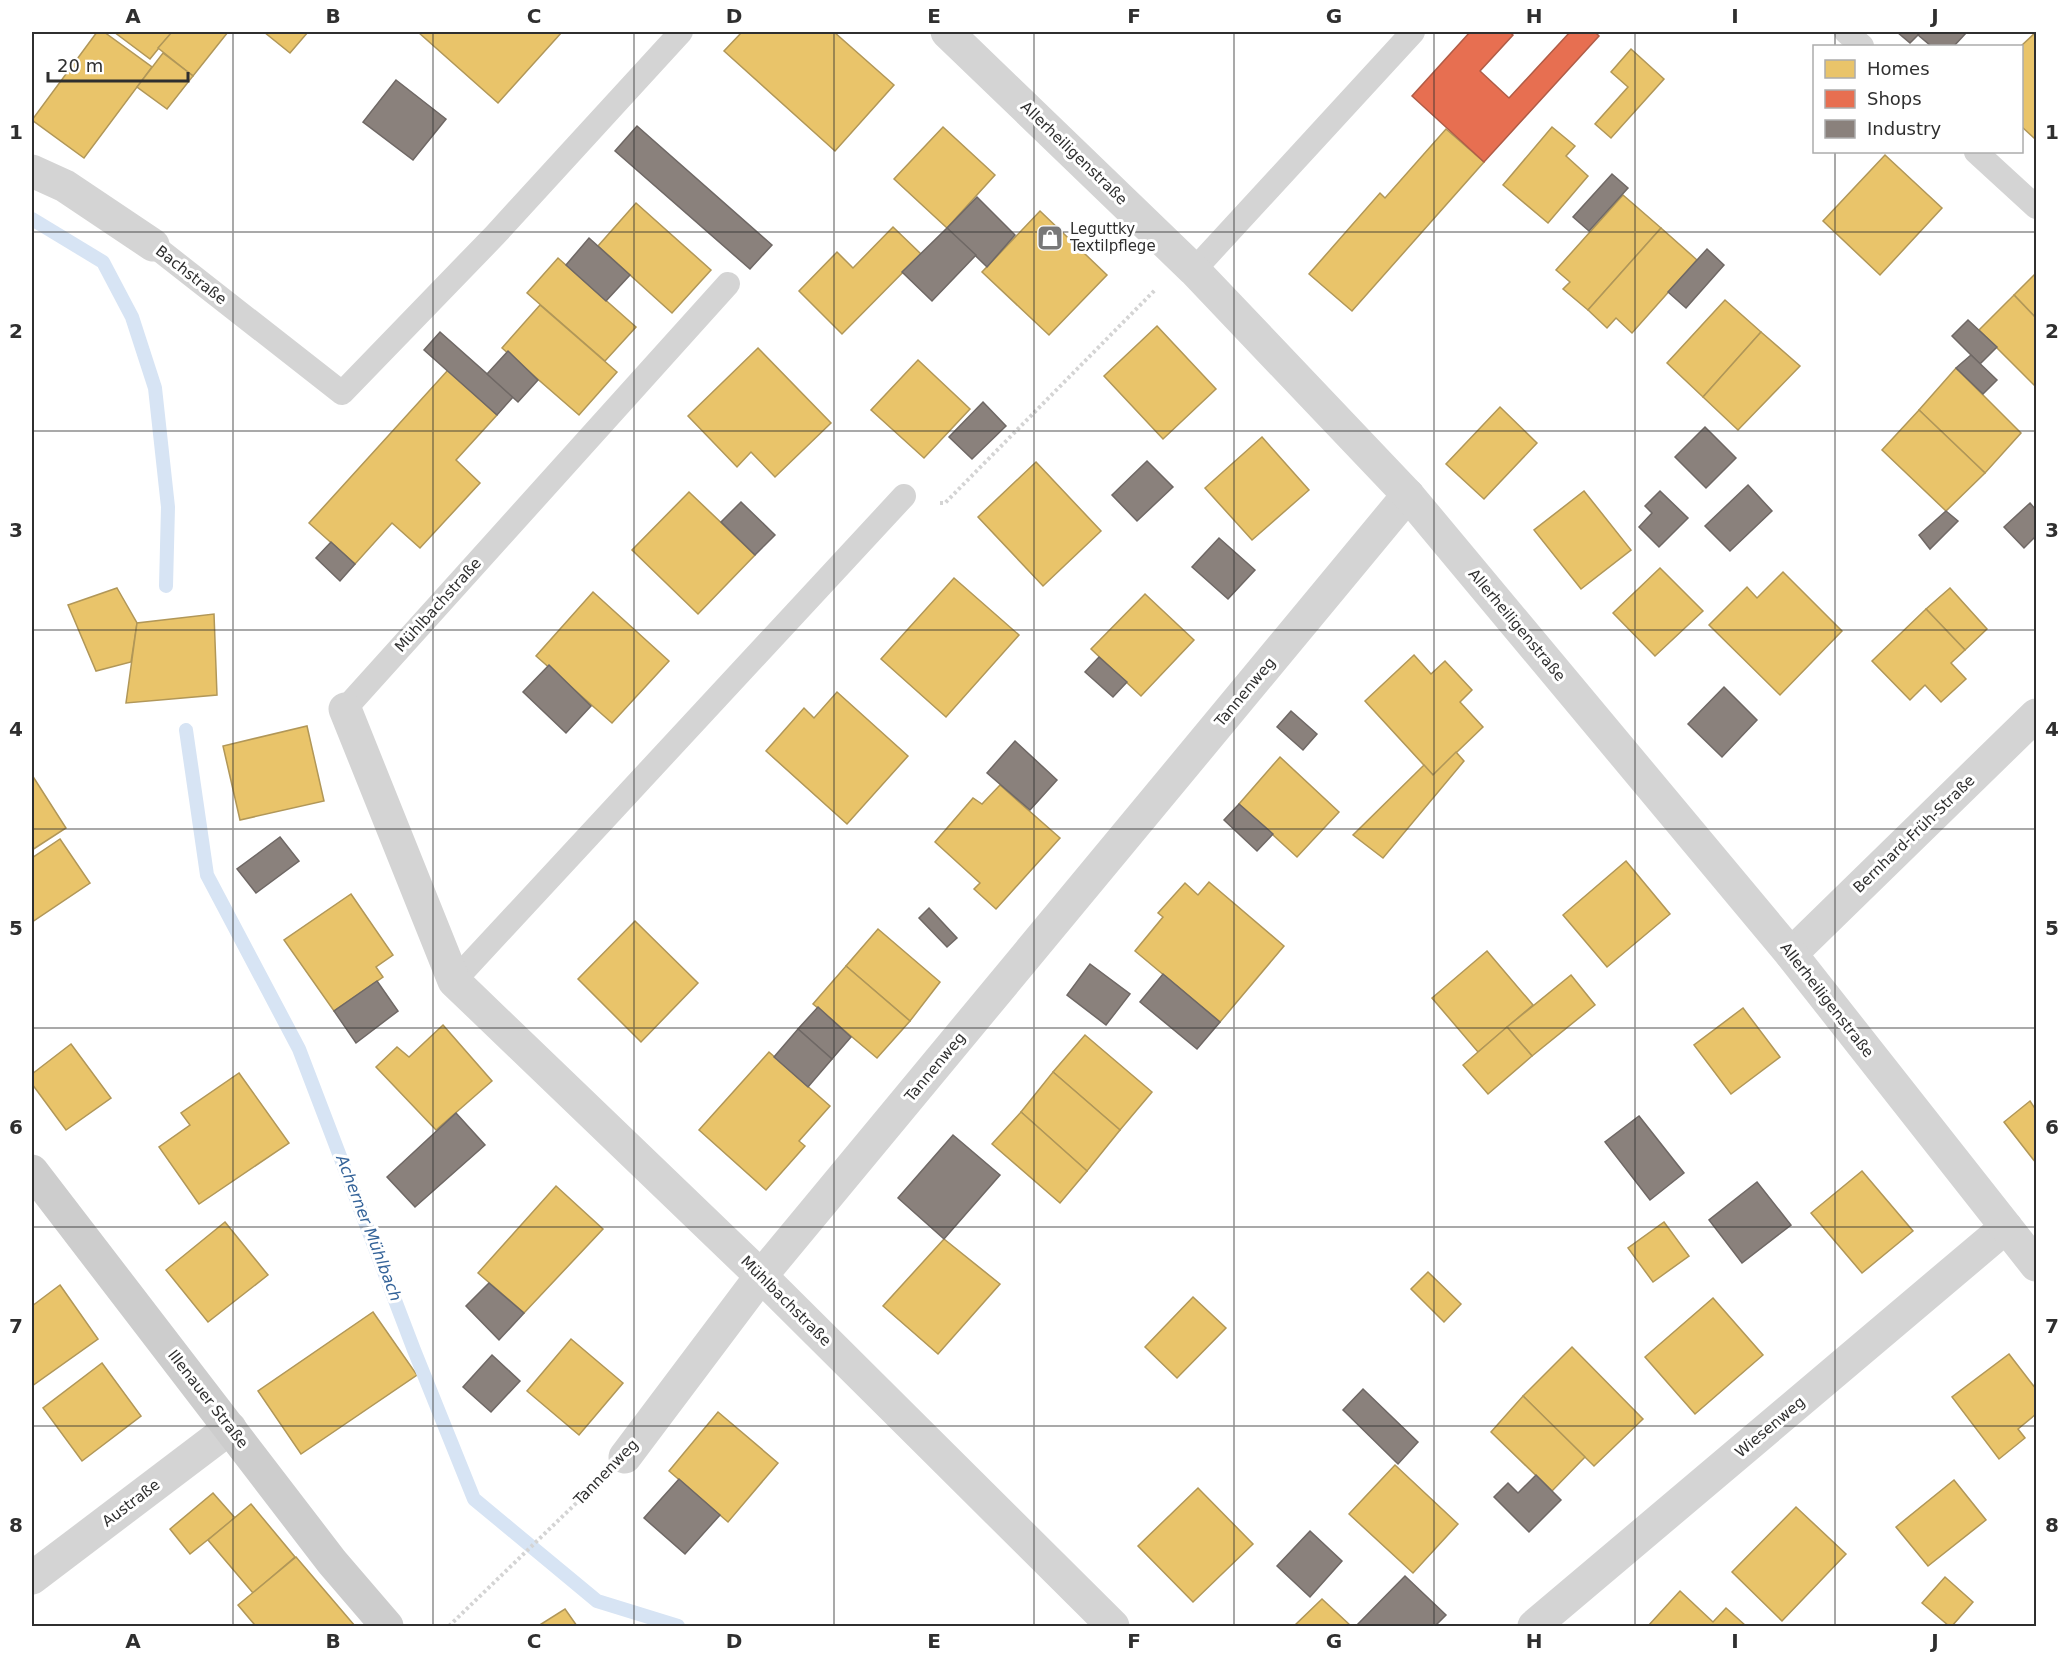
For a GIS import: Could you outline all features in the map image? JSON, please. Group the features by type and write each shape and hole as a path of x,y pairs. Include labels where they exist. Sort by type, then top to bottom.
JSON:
{"main road":[{"name":"Illenauer Straße","path":"32,1171 332,1562 387,1626"}],"street":[{"name":"Allerheiligenstraße","path":"947,32 1189,265 1408,495 1791,954 2037,1265"},
{"name":"Bachstraße","path":"32,171 65,186 153,245"},
{"name":"Tannenweg","path":"625,1457 761,1276 1408,495"},
{"name":"Mühlbachstraße","path":"345,709 454,981 761,1276 1113,1626"},
{"name":"Bernhard-Früh-Straße","path":"1791,954 2037,715"},
{"name":"Wiesenweg","path":"1534,1626 2006,1227"},
{"name":"Austraße","path":"32,1578 230,1428"}],"lane":[{"name":"Bachstraße","path":"153,245 342,393 495,235 681,32"},
{"path":"1189,265 1413,32"},
{"path":"1846,32 1861,45"},
{"path":"1977,153 2034,201"},
{"name":"Mühlbachstraße","path":"345,709 728,284"},
{"path":"454,981 904,496"}],"path":[{"path":"904,496 945,503 1189,265"},
{"name":"Tannenweg","path":"449,1626 625,1457"}],"building: Homes":[{"path":"97,32 104,32 152,67 84,158 32,120"},
{"path":"114,32 172,32 150,59"},
{"path":"172,32 228,32 193,76 158,48"},
{"path":"264,32 308,32 290,53"},
{"path":"418,32 562,32 498,103"},
{"path":"742,32 834,32 894,85 835,151 724,51"},
{"path":"2036,32 2036,136 2034,138 2023,128 2022,45"},
{"path":"1631,49 1664,79 1611,138 1595,124 1628,87 1611,72"},
{"path":"163,53 193,76 167,109 137,87"},
{"path":"943,127 995,175 947,228 894,179"},
{"path":"1552,127 1575,146 1566,156 1588,176 1548,223 1503,185"},
{"path":"1446,129 1484,162 1352,311 1309,274 1380,193 1385,198"},
{"path":"1885,155 1942,208 1880,275 1823,221"},
{"path":"1623,195 1661,228 1588,310 1563,289 1570,282 1556,270"},
{"path":"636,203 711,270 672,313 598,246"},
{"path":"1040,211 1107,275 1049,335 982,272"},
{"path":"893,227 921,254 842,334 799,291 837,252 853,268"},
{"path":"1661,228 1697,260 1632,333 1616,318 1607,328 1588,310"},
{"path":"558,258 636,327 605,361 527,293"},
{"path":"2036,273 2036,318 2014,295"},
{"path":"2014,295 2036,318 2036,387 1979,330"},
{"path":"1725,300 1761,332 1703,397 1667,363"},
{"path":"540,305 617,372 579,415 502,348"},
{"path":"1157,326 1216,389 1163,439 1104,376"},
{"path":"1761,332 1800,366 1738,430 1703,397"},
{"path":"758,348 831,423 775,477 751,452 737,467 688,416"},
{"path":"918,360 970,409 924,458 871,410"},
{"path":"1956,368 2021,433 1985,473 1919,410"},
{"path":"448,370 497,415 456,460 480,483 420,548 392,523 355,564 309,523"},
{"path":"1500,407 1537,443 1484,499 1446,464"},
{"path":"1919,410 1985,473 1946,511 1882,450"},
{"path":"1262,437 1309,490 1252,540 1205,488"},
{"path":"1036,462 1101,531 1043,586 978,517"},
{"path":"1584,491 1631,550 1581,589 1534,530"},
{"path":"689,492 755,555 698,614 632,550"},
{"path":"1660,568 1703,611 1655,656 1613,613"},
{"path":"1783,572 1842,631 1780,695 1709,625 1747,587 1757,598"},
{"path":"954,578 1019,635 946,717 881,659"},
{"path":"117,588 137,623 131,662 96,671 68,605"},
{"path":"1950,588 1987,629 1965,650 1926,609"},
{"path":"593,592 669,661 612,723 536,656"},
{"path":"1145,594 1194,640 1141,696 1091,649"},
{"path":"1926,609 1965,650 1951,663 1966,679 1941,702 1925,685 1910,700 1872,661"},
{"path":"214,614 217,695 126,703 137,623"},
{"path":"1414,655 1431,674 1445,661 1472,690 1460,702 1483,727 1433,775 1365,701"},
{"path":"837,692 908,756 847,824 766,751 804,708 814,718"},
{"path":"307,726 324,801 240,820 223,746"},
{"path":"1456,752 1464,761 1383,858 1353,835 1424,765 1433,775"},
{"path":"1280,757 1339,812 1297,857 1239,804"},
{"path":"32,775 66,828 32,850"},
{"path":"1000,785 1060,838 996,909 974,889 980,883 935,842 973,798 982,804"},
{"path":"60,839 90,883 32,922 32,858"},
{"path":"1626,861 1670,914 1607,967 1563,915"},
{"path":"1209,882 1284,946 1220,1022 1135,951 1163,917 1158,913 1185,883 1198,895"},
{"path":"351,894 393,955 376,967 383,977 334,1011 284,940"},
{"path":"635,921 698,983 641,1042 578,979"},
{"path":"878,929 940,982 910,1021 846,966"},
{"path":"1487,951 1533,1005 1478,1052 1432,998"},
{"path":"846,966 910,1021 877,1058 813,1004"},
{"path":"1571,975 1595,1005 1532,1056 1507,1027"},
{"path":"1743,1008 1780,1057 1731,1094 1694,1045"},
{"path":"443,1025 492,1081 436,1130 376,1067 397,1047 409,1057"},
{"path":"1507,1027 1532,1056 1488,1094 1463,1065"},
{"path":"1085,1035 1152,1092 1120,1130 1053,1072"},
{"path":"71,1044 111,1098 66,1130 32,1084 32,1074"},
{"path":"769,1052 830,1106 799,1141 805,1146 766,1190 699,1130"},
{"path":"1053,1072 1120,1130 1087,1171 1021,1112"},
{"path":"239,1073 289,1143 199,1204 159,1147 190,1125 181,1113"},
{"path":"2030,1101 2036,1110 2036,1163 2004,1122"},
{"path":"1021,1112 1087,1171 1060,1203 992,1144"},
{"path":"1862,1171 1913,1231 1862,1273 1811,1213"},
{"path":"556,1186 603,1229 524,1313 478,1273"},
{"path":"225,1222 268,1275 208,1322 166,1270"},
{"path":"1664,1222 1689,1256 1653,1282 1628,1248"},
{"path":"944,1239 1000,1284 938,1354 883,1306"},
{"path":"1428,1272 1461,1304 1444,1322 1411,1289"},
{"path":"60,1285 98,1339 32,1386 32,1306"},
{"path":"1193,1297 1226,1328 1177,1378 1145,1347"},
{"path":"1713,1298 1763,1355 1695,1414 1645,1357"},
{"path":"373,1312 417,1375 301,1454 258,1391"},
{"path":"571,1339 623,1383 579,1435 527,1391"},
{"path":"1572,1347 1643,1419 1594,1466 1523,1396"},
{"path":"2009,1354 2036,1389 2036,1414 2018,1429 2025,1438 1999,1459 1952,1397"},
{"path":"102,1363 141,1416 82,1461 43,1408"},
{"path":"1523,1396 1585,1457 1552,1491 1491,1432"},
{"path":"718,1412 778,1463 728,1522 669,1471"},
{"path":"1395,1465 1458,1524 1413,1573 1349,1514"},
{"path":"1954,1480 1986,1520 1928,1566 1896,1527"},
{"path":"1198,1488 1253,1544 1193,1602 1138,1546"},
{"path":"213,1493 235,1518 190,1554 170,1529"},
{"path":"251,1504 295,1557 253,1593 208,1540"},
{"path":"1796,1507 1846,1554 1782,1621 1732,1572"},
{"path":"296,1557 355,1626 252,1626 254,1624 238,1605"},
{"path":"1945,1577 1973,1602 1952,1626 1949,1626 1922,1603"},
{"path":"1680,1591 1713,1622 1726,1608 1746,1626 1648,1626"},
{"path":"1322,1599 1351,1626 1294,1626"},
{"path":"565,1609 577,1626 538,1626"}],"building: Shops":[{"path":"1470,32 1509,32 1513,35 1480,71 1509,98 1570,32 1595,32 1599,36 1484,162 1412,96"}],"building: Industry":[{"path":"1897,32 1921,32 1910,43"},
{"path":"1921,32 1967,32 1955,45 1930,45 1918,35"},
{"path":"396,80 446,119 413,160 363,122"},
{"path":"637,126 772,245 750,269 615,151"},
{"path":"1612,174 1628,188 1589,231 1573,217"},
{"path":"977,197 1015,235 987,267 947,228"},
{"path":"947,228 976,255 932,301 902,272"},
{"path":"589,238 630,275 606,301 566,265"},
{"path":"1707,249 1724,265 1686,308 1668,292"},
{"path":"1968,320 1997,347 1980,364 1952,336"},
{"path":"440,332 513,397 497,415 424,350"},
{"path":"508,351 538,380 518,402 487,374"},
{"path":"1971,355 1997,380 1983,394 1956,368"},
{"path":"983,402 1006,426 972,459 949,437"},
{"path":"1705,427 1736,458 1706,488 1675,457"},
{"path":"1147,461 1173,487 1137,521 1112,495"},
{"path":"1748,485 1772,511 1730,551 1705,526"},
{"path":"1660,491 1688,518 1659,547 1639,527 1652,513 1645,506"},
{"path":"741,502 775,535 755,555 721,522"},
{"path":"2030,503 2036,510 2036,536 2024,548 2004,527"},
{"path":"1946,511 1958,521 1930,549 1919,535"},
{"path":"1219,538 1255,570 1228,599 1192,567"},
{"path":"331,542 355,564 340,581 316,558"},
{"path":"1099,657 1127,682 1113,697 1085,672"},
{"path":"549,665 591,706 566,733 523,692"},
{"path":"1724,687 1757,720 1722,757 1688,724"},
{"path":"1291,711 1317,734 1303,750 1277,727"},
{"path":"1015,741 1057,780 1030,810 987,773"},
{"path":"1239,804 1273,834 1257,851 1224,820"},
{"path":"280,837 299,861 256,893 237,869"},
{"path":"929,908 957,938 947,947 919,918"},
{"path":"1090,964 1130,994 1106,1025 1067,995"},
{"path":"1163,974 1220,1022 1197,1049 1140,1002"},
{"path":"377,981 398,1011 356,1043 334,1011"},
{"path":"818,1007 851,1037 832,1059 798,1029"},
{"path":"798,1029 832,1059 808,1087 774,1057"},
{"path":"456,1113 485,1145 415,1207 387,1177"},
{"path":"1639,1116 1684,1173 1650,1200 1605,1142"},
{"path":"953,1135 1000,1175 944,1239 898,1198"},
{"path":"1757,1182 1791,1225 1742,1263 1709,1220"},
{"path":"489,1283 524,1313 499,1340 466,1306"},
{"path":"492,1355 520,1381 491,1412 463,1387"},
{"path":"1363,1389 1418,1442 1398,1464 1343,1410"},
{"path":"1536,1475 1561,1500 1529,1532 1494,1497 1508,1483 1518,1493"},
{"path":"679,1479 720,1515 685,1554 644,1518"},
{"path":"1310,1531 1342,1561 1310,1597 1277,1566"},
{"path":"1405,1576 1446,1615 1435,1626 1356,1626"}],"waterway":[{"name":"Acherner Mühlbach","path":"32,219 103,262 132,317 155,388 168,507 166,586"},
{"name":"Acherner Mühlbach","path":"186,730 207,875 299,1049 414,1350 474,1499 597,1601 678,1626"}],"place":[{"name":"Leguttky Textilpflege","path":"1050,238"}]}
